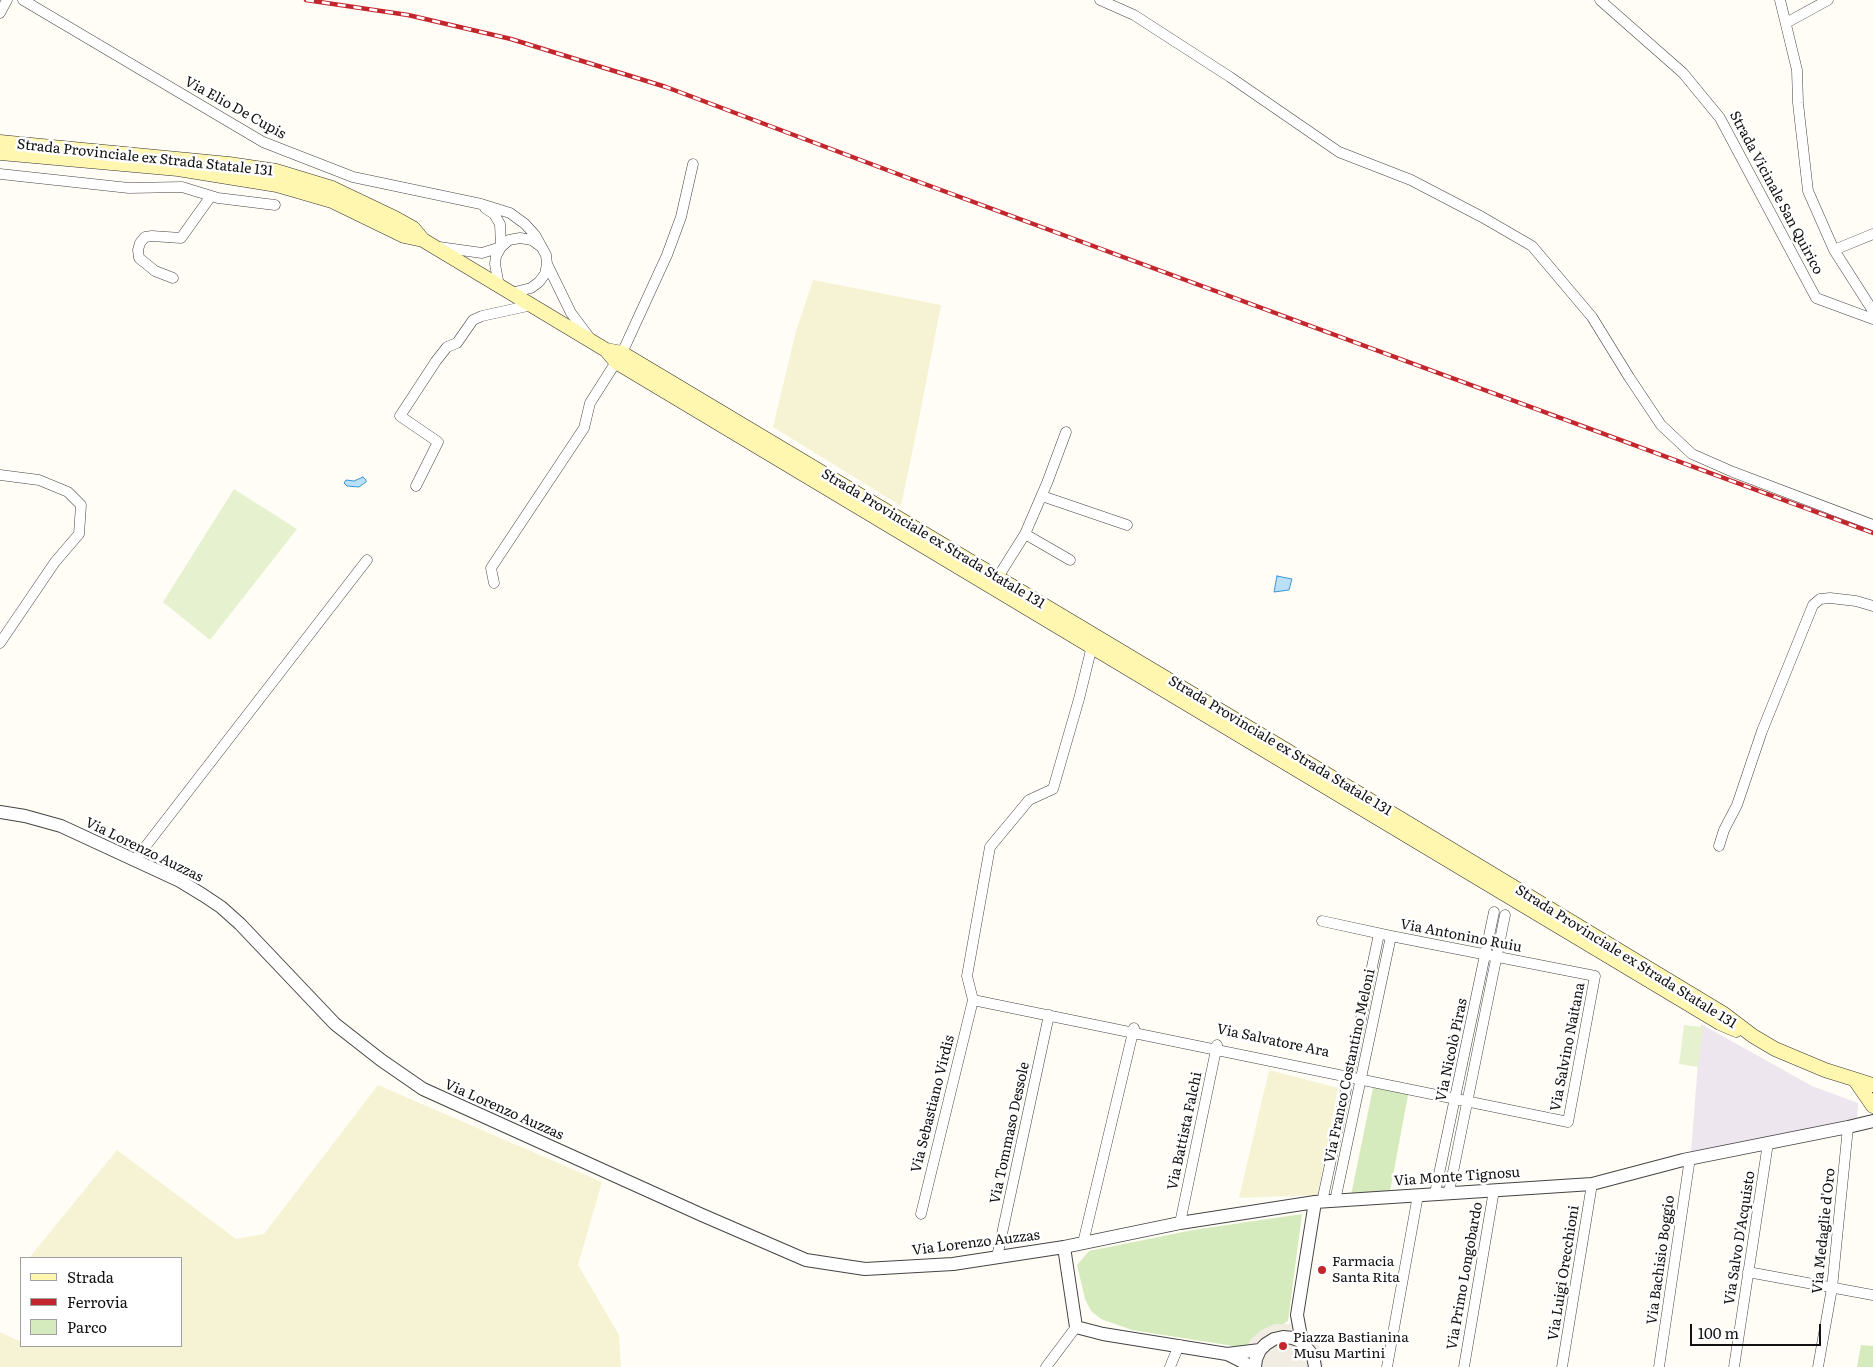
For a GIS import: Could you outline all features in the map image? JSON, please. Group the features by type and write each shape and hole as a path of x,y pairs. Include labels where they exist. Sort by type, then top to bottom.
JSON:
{"main road":[{"name":"Strada Provinciale ex Strada Statale 131","path":"0,142 229,164 276,171 332,188 413,228 429,244"},
{"name":"Strada Provinciale ex Strada Statale 131","path":"0,153 178,169 278,185 332,201 404,236 429,244 591,340 1092,646 1720,1023 1753,1036"},
{"name":"Strada Provinciale ex Strada Statale 131","path":"619,358 998,577 1707,1004 1753,1036"},
{"path":"1753,1036 1775,1049 1825,1070 1873,1084"},
{"path":"1855,1080 1873,1107"}],"street":[{"path":"0,13 8,0"},
{"name":"Via Elio De Cupis","path":"23,0 263,142 353,177 481,204 510,213 525,224 535,235 546,255 547,264 571,313 591,340"},
{"path":"1100,0 1134,15 1230,77 1339,152 1411,180 1482,217 1532,246 1592,317 1661,425 1692,454 1733,472 1873,525"},
{"name":"Strada Vicinale San Quirico","path":"1600,0 1683,73 1720,118 1816,298 1873,319"},
{"path":"1780,0 1798,70 1798,112 1808,190 1834,250 1873,311"},
{"path":"1786,23 1828,0"},
{"path":"494,582 491,568 584,428 590,403 619,358 667,255 681,217 693,164"},
{"path":"0,174 129,188 182,187 211,196 275,205"},
{"path":"173,278 155,271 139,258 138,250 140,243 145,237 152,236 181,238 211,196"},
{"path":"481,204 494,214 500,224 501,247"},
{"path":"1834,250 1873,234"},
{"path":"541,247 532,240 520,238 509,240 501,247 496,256 495,264 505,289 535,286 545,274 547,264"},
{"path":"429,244 482,253 501,247"},
{"path":"416,486 438,442 400,416 436,361 447,347 457,343 473,320 482,316 532,305"},
{"path":"998,577 1025,534 1042,496 1066,432"},
{"path":"0,475 39,480 68,492 81,505 79,534 55,562 0,643"},
{"path":"1042,496 1127,525"},
{"path":"1025,534 1070,560"},
{"path":"135,860 367,560"},
{"path":"1719,846 1724,830 1737,805 1762,731 1812,605 1820,599 1830,598 1856,601 1873,606"},
{"name":"Via Sebastiano Virdis","path":"920,1214 972,996 968,976 990,847 1029,800 1053,789 1092,646"},
{"name":"Via Lorenzo Auzzas","path":"0,812 25,816 61,826 180,881 221,907 268,952 335,1024 381,1060 423,1089 685,1208 806,1260 865,1269 953,1264 1064,1247"},
{"name":"Via Nicolò Piras","path":"1435,1193 1494,912"},
{"name":"Via Nicolò Piras","path":"1449,1192 1505,915"},
{"name":"Via Antonino Ruiu","path":"1322,921 1596,976"},
{"name":"Via Franco Costantino Meloni","path":"1324,1202 1349,1075 1380,934"},
{"name":"Via Franco Costantino Meloni","path":"1324,1202 1361,1077 1391,936"},
{"name":"Via Salvino Naitana","path":"1569,1120 1596,976"},
{"name":"Via Salvatore Ara","path":"972,996 1049,1015 1133,1030"},
{"name":"Via Salvatore Ara","path":"972,996 1569,1120"},
{"name":"Via Tommaso Dessole","path":"997,1257 1049,1015"},
{"path":"1083,1243 1133,1030"},
{"name":"Via Battista Falchi","path":"1180,1223 1216,1047"},
{"name":"Via Monte Tignosu","path":"1848,1127 1864,1117 1873,1107"},
{"name":"Via Monte Tignosu","path":"1064,1247 1180,1223 1324,1202 1449,1192 1592,1184 1690,1158 1873,1121"},
{"name":"Via Medaglie d'Oro","path":"1818,1367 1832,1288 1848,1127"},
{"name":"Via Salvo D'Acquisto","path":"1734,1367 1768,1143"},
{"name":"Via Bachisio Boggio","path":"1659,1367 1690,1158"},
{"name":"Via Luigi Orecchioni","path":"1562,1367 1592,1184"},
{"name":"Via Primo Longobardo","path":"1464,1367 1494,1190"},
{"path":"1387,1367 1418,1195"},
{"path":"1283,1337 1298,1315 1324,1202"},
{"path":"1046,1367 1076,1327 1064,1247"},
{"path":"1748,1272 1873,1295"},
{"path":"1298,1315 1302,1342"},
{"path":"1076,1327 1103,1334 1227,1354 1260,1350"},
{"path":"1227,1354 1254,1367 1260,1350 1274,1339 1283,1337 1293,1338 1302,1342 1308,1348 1315,1366"},
{"path":"1170,1367 1178,1346"}],"shaded area":[{"path":"813,280 941,305 901,506 773,427 796,331"},
{"path":"1701,1024 1812,1086 1858,1103 1857,1121 1691,1152"},
{"path":"1269,1070 1338,1088 1318,1195 1239,1198"},
{"path":"378,1085 602,1182 578,1265 619,1335 621,1367 0,1367 0,1332 20,1342 20,1347 182,1347 182,1257 30,1257 117,1150 236,1239 264,1234"},
{"name":"Piazza Bastianina Musu Martini","path":"1275,1324 1297,1326 1315,1338 1322,1352 1323,1367 1243,1367 1250,1340 1261,1330"}],"green space":[{"path":"234,489 297,529 210,640 163,602"},
{"path":"1684,1025 1703,1027 1698,1067 1679,1064"},
{"path":"1374,1083 1409,1090 1389,1197 1350,1200"},
{"path":"1302,1214 1288,1321 1250,1344 1240,1347 1132,1330 1101,1319 1091,1311 1085,1299 1077,1265 1089,1251 1193,1230"},
{"path":"1861,1345 1873,1346 1873,1367 1857,1367"}],"water":[{"path":"363,477 366,482 359,487 347,486 344,483 346,480 354,481"},
{"path":"1277,576 1292,579 1289,590 1274,592"}],"railway":[{"path":"306,0 408,15 511,39 666,87 1873,533"}],"place":[{"name":"Farmacia Santa Rita","path":"1322,1270"},
{"name":"Piazza Bastianina Musu Martini","path":"1283,1346"}]}
